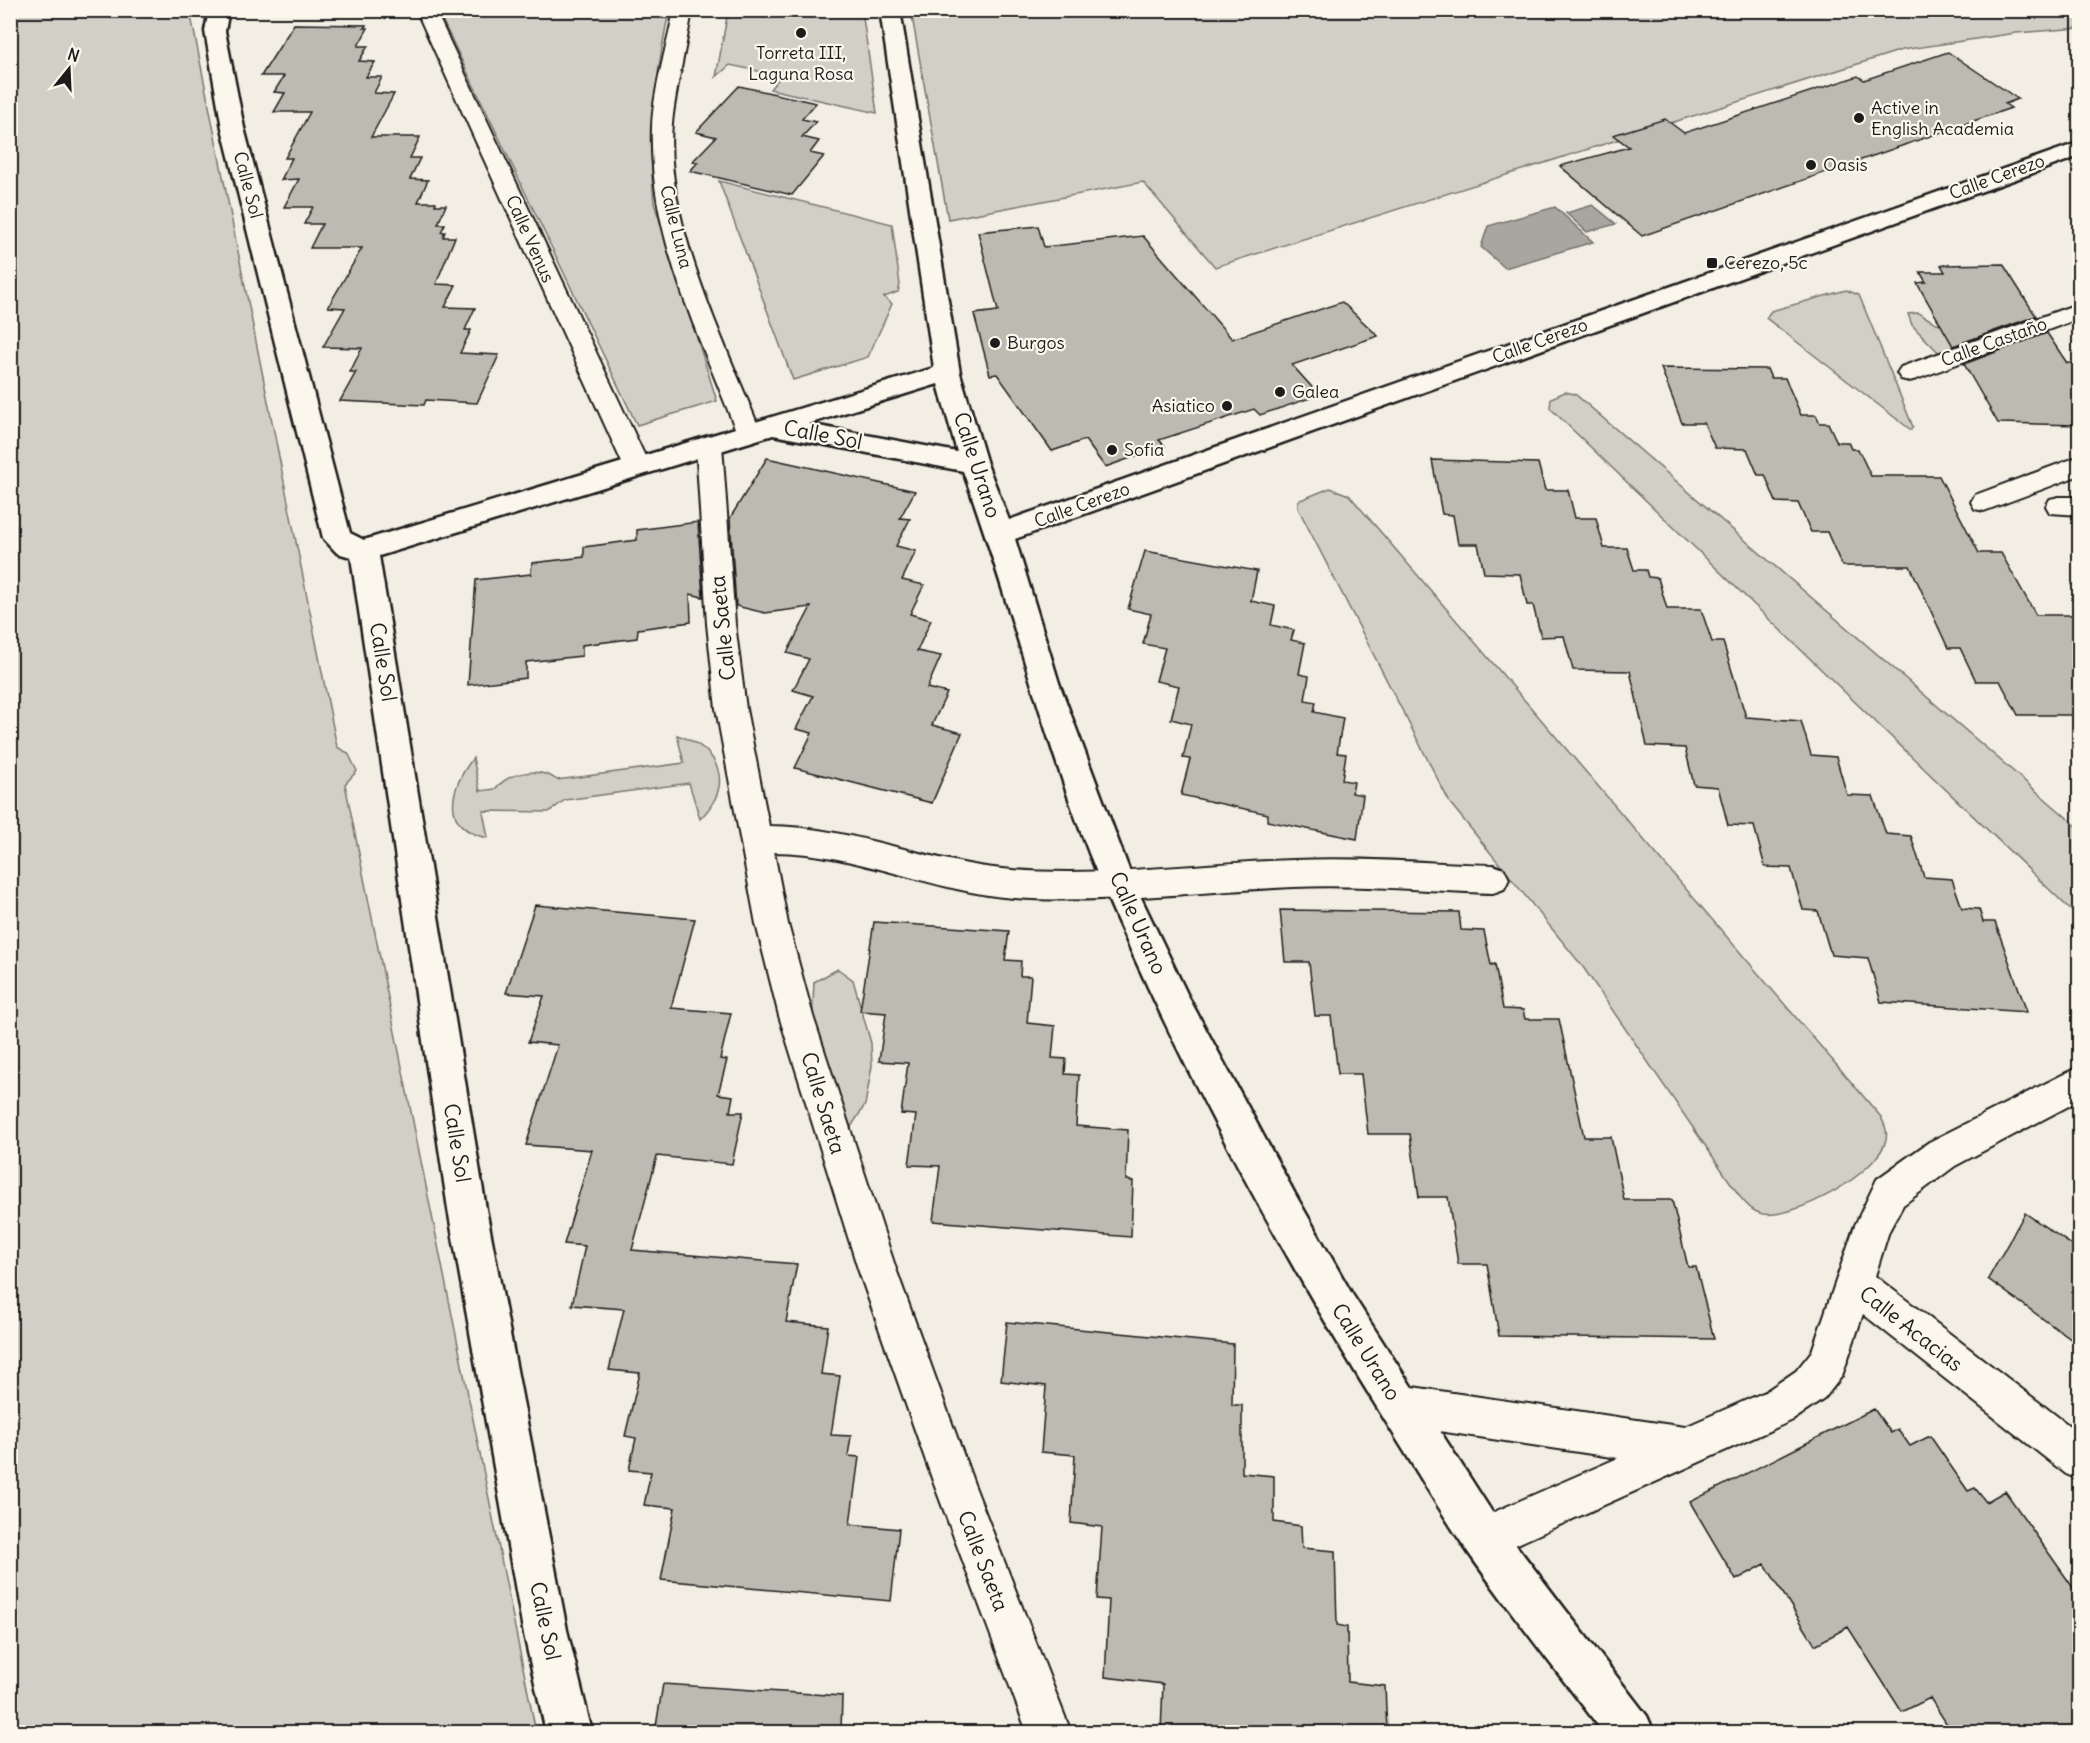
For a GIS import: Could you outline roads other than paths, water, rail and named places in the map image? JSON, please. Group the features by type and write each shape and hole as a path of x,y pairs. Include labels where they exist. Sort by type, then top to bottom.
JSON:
{"street":[{"name":"Calle Sol","path":"219,10 215,30 217,47 233,128 270,266 337,538 347,546 364,550 761,430 974,464"},
{"name":"Calle Urano","path":"890,10 948,373 974,464 1000,534 1063,740 1118,883 1177,1009 1281,1208 1338,1308 1484,1538 1631,1732"},
{"name":"Calle Cerezo","path":"1000,534 2079,148"},
{"path":"761,430 948,373"},
{"name":"Calle Sol","path":"364,550 467,1209 545,1630 569,1732"}],"lane":[{"name":"Calle Venus","path":"425,10 637,467"},
{"name":"Calle Luna","path":"683,10 662,124 662,161 668,212 697,299 761,430"},
{"name":"Calle Castaño","path":"1909,373 2079,310"},
{"name":"Calle Saeta","path":"709,445 721,624 731,709 754,839 772,924 796,1016 859,1217 950,1474 1049,1732"},
{"path":"1984,502 2079,465"},
{"path":"754,839 792,839 826,844 957,876 1011,884 1118,883 1297,873 1492,879"},
{"name":"Calle Acacias","path":"2079,1082 1942,1154 1890,1192 1873,1225 1853,1283 2079,1460"},
{"path":"1484,1538 1779,1406 1810,1385 1828,1362 1853,1283"},
{"path":"1399,1405 1688,1448"}],"place":[{"name":"Torreta III, Laguna Rosa","path":"801,33"},
{"name":"Active in English Academia","path":"1859,118"},
{"name":"Oasis","path":"1811,165"},
{"name":"Cerezo, 5c","path":"1712,263"},
{"name":"Burgos","path":"995,343"},
{"name":"Galea","path":"1280,392"},
{"name":"Asiatico","path":"1227,406"},
{"name":"Sofia","path":"1112,450"}]}
